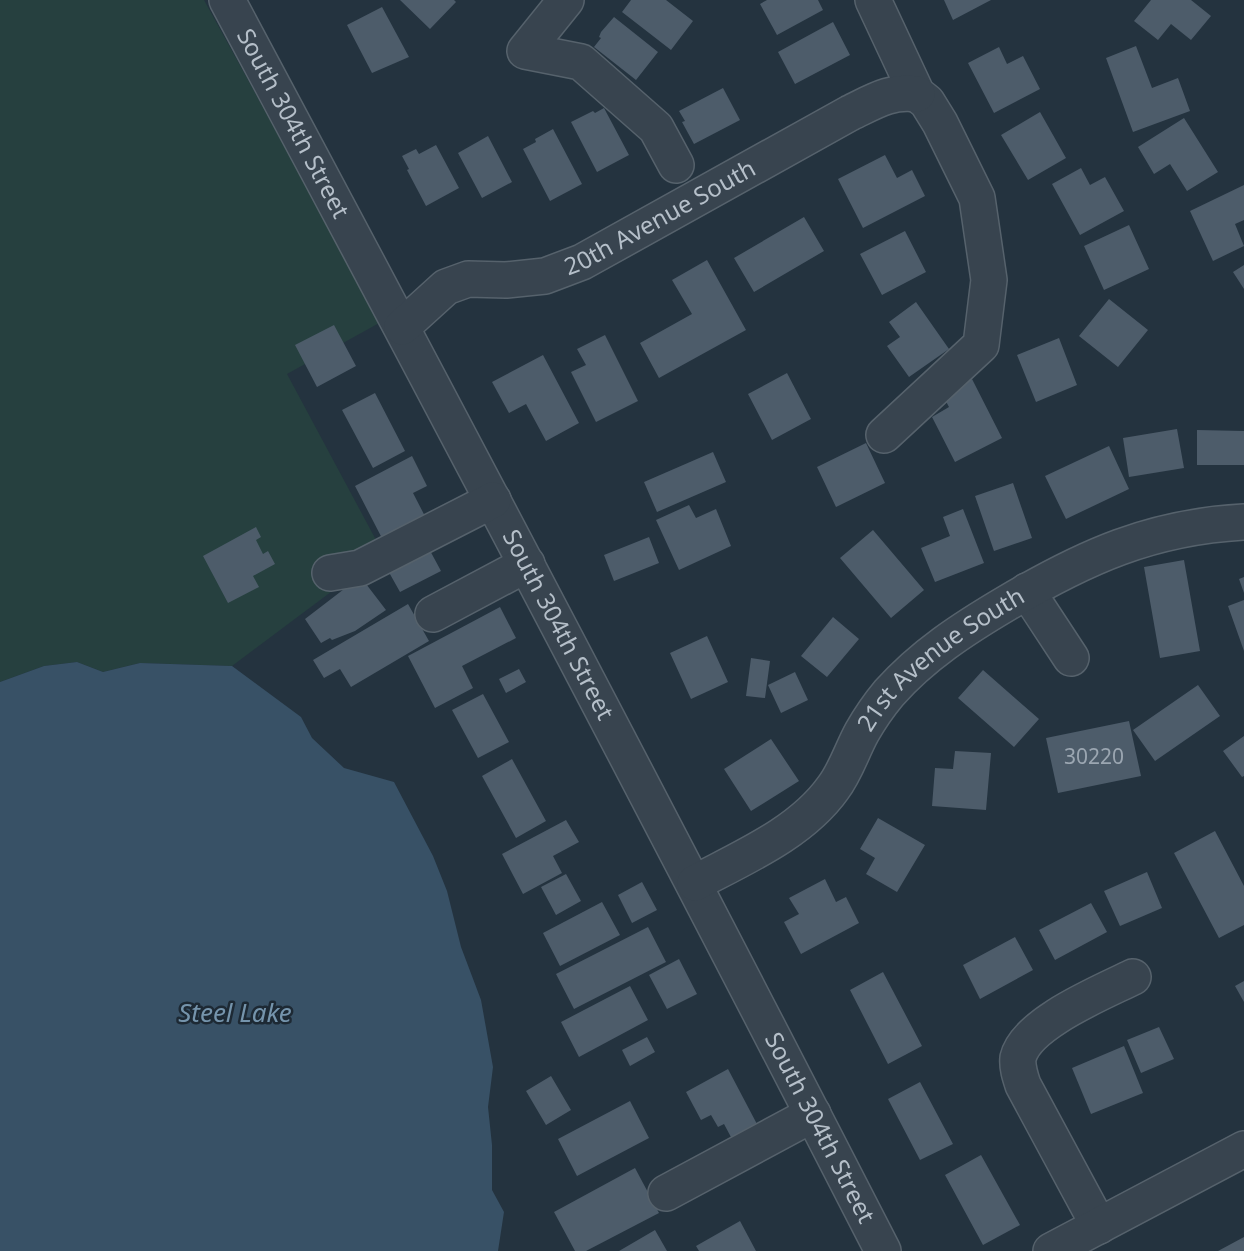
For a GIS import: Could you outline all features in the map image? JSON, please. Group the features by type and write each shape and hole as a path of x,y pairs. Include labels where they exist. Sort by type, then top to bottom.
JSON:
{"street":[{"name":"South 304th Street","path":"227,0 695,883 883,1251"},
{"path":"566,0 525,51 581,62 656,128 676,165"},
{"path":"873,0 917,94 940,123 976,198 989,279 981,345 884,435"},
{"name":"20th Avenue South","path":"402,327 446,287 468,279 506,280 545,276 582,262 850,113 888,94 917,94"},
{"path":"330,573 360,568 493,500"},
{"name":"21st Avenue South","path":"695,883 762,847 803,819 832,789 875,710 926,656 971,624 1093,557 1135,541 1194,527 1244,522"},
{"path":"433,614 527,564"},
{"path":"1027,591 1071,658"},
{"path":"1099,1226 1023,1085 1018,1065 1019,1056 1030,1038 1047,1023 1133,976"},
{"path":"666,1193 813,1114"},
{"path":"1051,1251 1244,1149"}],"green space":[{"path":"0,0 204,0 381,322 287,374 383,553 232,666 140,663 103,672 77,662 44,666 0,682"}],"water":[{"name":"Steel Lake","path":"77,662 103,672 140,663 232,666 301,717 312,738 344,768 394,782 433,856 447,891 461,947 481,1000 493,1067 488,1107 492,1145 492,1190 504,1212 498,1251 0,1251 0,682 44,666"}],"building":[{"path":"400,0 454,0 456,2 430,29"},
{"path":"631,0 666,0 693,21 671,50 622,12"},
{"path":"767,0 818,0 823,10 777,35 760,4"},
{"path":"944,0 991,0 953,20"},
{"path":"1151,0 1191,0 1211,16 1191,40 1171,24 1158,40 1134,21"},
{"path":"382,7 409,57 372,73 347,25"},
{"path":"614,17 658,52 636,80 594,47 601,38 601,32"},
{"path":"833,22 850,55 795,84 778,52"},
{"path":"1136,46 1152,88 1178,78 1190,111 1133,132 1106,58"},
{"path":"999,47 1007,64 1023,56 1040,89 994,113 968,63"},
{"path":"723,88 740,120 694,144 679,111"},
{"path":"604,108 629,155 597,172 571,122"},
{"path":"1040,112 1066,158 1028,180 1001,135"},
{"path":"1184,118 1218,172 1187,191 1170,164 1154,174 1138,147"},
{"path":"553,129 582,184 550,201 523,149"},
{"path":"488,136 512,182 482,198 458,153"},
{"path":"436,145 459,188 426,206 402,156 416,149 419,154"},
{"path":"885,155 897,178 912,170 925,196 863,228 838,179"},
{"path":"1081,168 1090,185 1105,177 1124,211 1080,235 1052,184"},
{"path":"1244,185 1244,220 1235,224 1244,246 1213,261 1190,211"},
{"path":"804,217 824,251 754,292 734,258"},
{"path":"1129,225 1149,269 1104,290 1084,246"},
{"path":"905,231 926,272 882,295 860,254"},
{"path":"707,260 746,330 659,378 640,343 692,314 672,280"},
{"path":"1244,265 1244,289 1233,272"},
{"path":"1109,299 1148,330 1118,367 1079,336"},
{"path":"916,302 949,349 909,377 887,346 900,337 889,322"},
{"path":"334,325 356,366 317,387 295,345"},
{"path":"605,335 638,401 596,422 571,372 586,365 577,349"},
{"path":"1059,338 1077,385 1036,402 1017,355"},
{"path":"543,355 579,423 546,441 526,404 509,413 492,382"},
{"path":"787,373 811,419 772,440 748,394"},
{"path":"972,379 1002,438 955,462 932,417 949,407 942,394"},
{"path":"375,393 405,451 373,468 342,410"},
{"path":"1177,429 1184,468 1129,477 1123,438"},
{"path":"1197,430 1244,431 1244,465 1197,465"},
{"path":"866,443 885,483 836,507 817,467"},
{"path":"1109,446 1129,489 1066,519 1045,476"},
{"path":"713,452 726,482 657,512 644,482"},
{"path":"412,456 427,486 413,493 428,522 385,544 355,486"},
{"path":"1013,483 1032,538 994,551 975,496"},
{"path":"689,505 696,518 716,509 731,546 679,570 656,520"},
{"path":"963,509 984,563 935,582 921,548 950,536 943,517"},
{"path":"256,527 261,537 256,540 263,554 268,551 275,564 253,576 259,587 228,603 203,556"},
{"path":"873,530 924,590 891,618 840,558"},
{"path":"649,537 659,563 614,581 604,555"},
{"path":"427,545 441,571 400,592 386,567"},
{"path":"1184,560 1200,651 1160,658 1144,567"},
{"path":"1244,577 1244,593 1239,579"},
{"path":"363,580 386,610 355,631 321,643 305,619 348,586 350,588"},
{"path":"1244,600 1244,651 1228,606"},
{"path":"408,604 429,641 351,687 340,669 324,678 313,660"},
{"path":"500,607 516,638 462,666 473,688 435,708 408,656"},
{"path":"833,617 859,639 827,677 801,656"},
{"path":"707,636 728,682 691,699 670,653"},
{"path":"751,658 770,661 765,698 746,696"},
{"path":"519,669 526,682 506,693 499,679"},
{"path":"983,670 1039,719 1014,747 958,698"},
{"path":"795,672 808,700 781,713 768,685"},
{"path":"1198,685 1220,716 1155,761 1133,730"},
{"path":"483,694 509,742 478,758 452,710"},
{"path":"1129,721 1141,776 1058,793 1046,738"},
{"path":"1244,736 1244,776 1242,777 1223,751"},
{"path":"771,739 799,781 751,811 724,769"},
{"path":"955,751 991,753 986,810 932,806 935,768 953,769"},
{"path":"512,759 546,821 516,838 482,776"},
{"path":"878,818 925,845 897,892 866,874 875,858 860,849"},
{"path":"566,820 579,842 553,856 562,873 523,894 502,854"},
{"path":"1215,831 1244,886 1244,925 1219,938 1174,853"},
{"path":"1147,872 1162,908 1120,926 1104,891"},
{"path":"566,874 581,901 556,915 541,887"},
{"path":"825,879 836,902 846,897 859,923 801,954 784,922 799,914 789,898"},
{"path":"642,882 657,910 632,923 618,895"},
{"path":"602,902 620,935 560,966 543,933"},
{"path":"1091,903 1107,932 1055,960 1039,930"},
{"path":"648,927 666,962 574,1009 556,974"},
{"path":"1015,937 1033,970 980,999 963,965"},
{"path":"679,959 697,994 667,1009 649,975"},
{"path":"883,972 922,1046 888,1064 850,990"},
{"path":"1244,981 1244,1002 1235,986"},
{"path":"630,986 648,1020 579,1057 561,1022"},
{"path":"1159,1027 1174,1059 1141,1073 1127,1040"},
{"path":"647,1037 655,1052 630,1066 622,1050"},
{"path":"1124,1046 1143,1093 1091,1114 1072,1068"},
{"path":"728,1069 758,1126 732,1139 724,1124 718,1127 711,1115 701,1120 686,1092"},
{"path":"551,1076 571,1110 546,1125 526,1091"},
{"path":"920,1082 953,1144 920,1160 888,1099"},
{"path":"630,1101 649,1138 577,1176 558,1139"},
{"path":"981,1155 1020,1225 983,1245 945,1175"},
{"path":"635,1168 659,1213 586,1251 575,1251 554,1212"},
{"path":"740,1221 756,1251 699,1251 696,1246"},
{"path":"655,1230 667,1251 619,1251"},
{"path":"1244,1237 1244,1251 1218,1251"}]}
